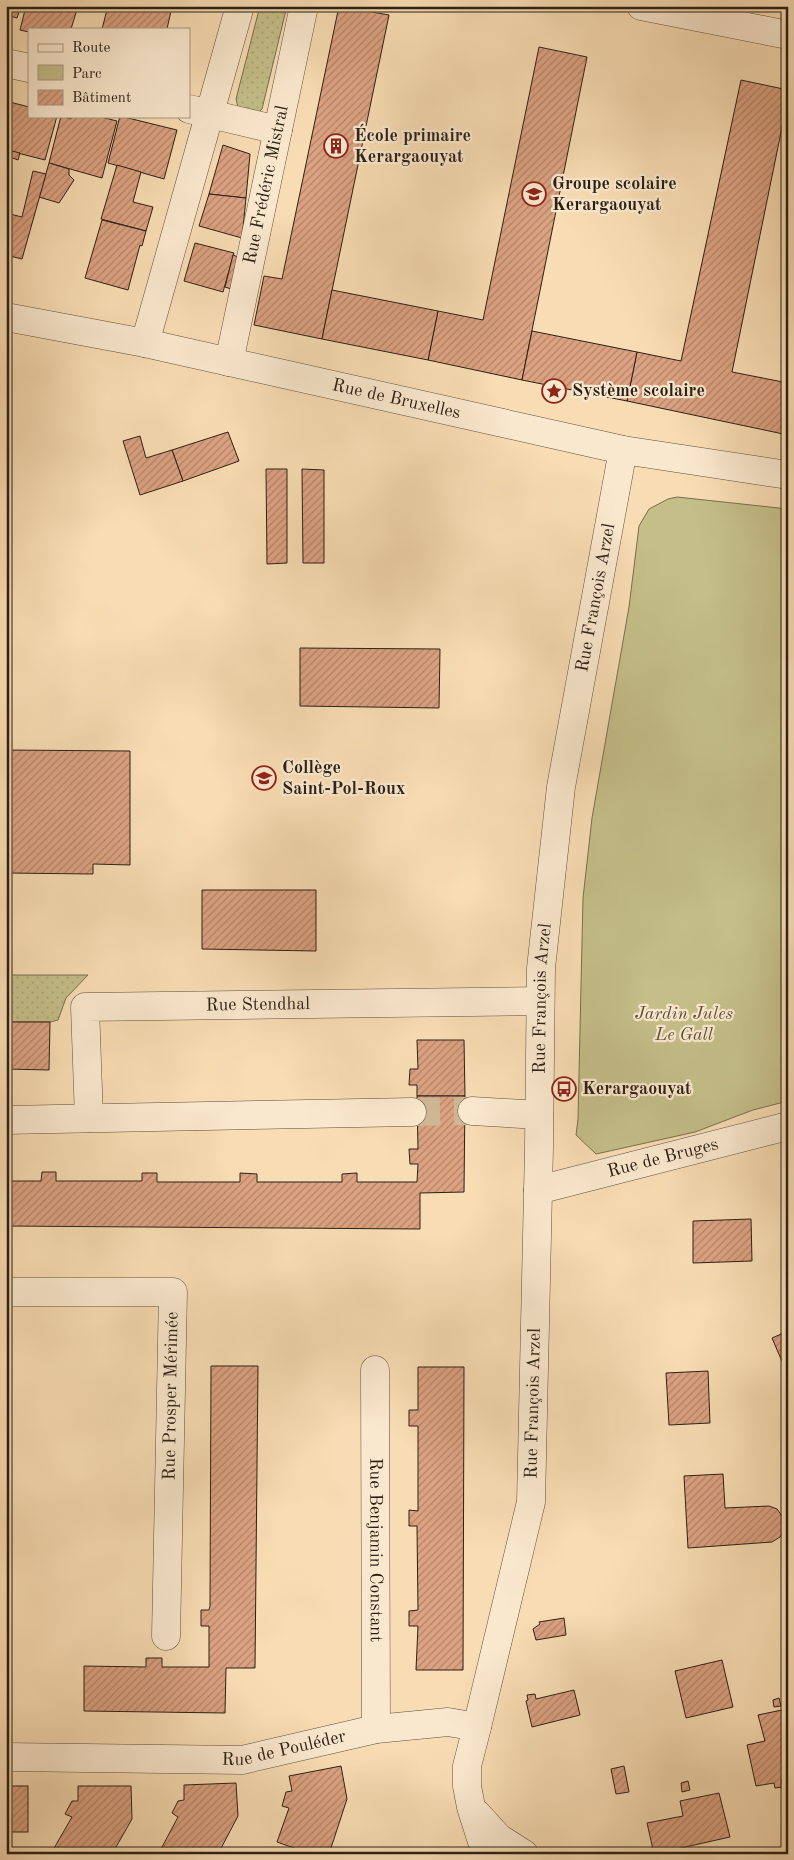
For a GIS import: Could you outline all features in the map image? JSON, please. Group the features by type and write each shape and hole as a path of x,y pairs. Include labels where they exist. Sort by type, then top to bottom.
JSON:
{"street":[{"path":"145,343 199,112 240,6"},
{"name":"Rue Frédéric Mistral","path":"229,362 304,6"},
{"path":"641,6 788,35"},
{"path":"6,62 28,68"},
{"path":"199,112 278,130"},
{"name":"Rue de Bruxelles","path":"6,317 145,343 623,450 788,475"},
{"name":"Rue François Arzel","path":"478,1727 531,1502 541,968 561,787 623,450"},
{"name":"Rue Stendhal","path":"89,1118 85,1007 540,1001"},
{"path":"472,1111 539,1115"},
{"path":"6,1120 412,1112"},
{"name":"Rue de Bruges","path":"538,1190 788,1126"},
{"name":"Rue Prosper Mérimée","path":"6,1292 173,1292 166,1636"},
{"name":"Rue Benjamin Constant","path":"374,1370 376,1729"},
{"name":"Rue de Pouléder","path":"6,1756 242,1760 376,1729 448,1722 478,1727"},
{"path":"478,1727 467,1766 467,1786 471,1807 486,1854"},
{"path":"471,1807 499,1838 524,1854"}],"green space":[{"path":"260,6 287,6 262,109 258,113 238,107 236,99"},
{"name":"Jardin Jules Le Gall","path":"677,497 788,509 788,1101 753,1110 695,1132 596,1154 576,1135 578,1119 583,898 592,818 629,607 639,526 649,509 668,499"},
{"path":"6,975 88,975 66,998 58,1020 50,1022 6,1022"}],"building":[{"path":"6,6 21,6 17,18 6,15"},
{"path":"26,6 78,6 71,28 28,28 28,32 20,30"},
{"path":"108,6 163,6 171,11 167,28 102,28"},
{"name":"École primaire Kerargaouyat","path":"339,6 389,15 322,339 254,325 264,276 282,279"},
{"path":"539,47 587,57 522,380 428,360 438,311 483,320"},
{"path":"741,80 788,90 788,98 732,372 788,383 788,435 627,401 637,352 681,361"},
{"path":"6,101 28,107 28,118 56,118 45,160 6,150"},
{"path":"60,118 105,118 117,121 102,178 49,163"},
{"path":"119,118 128,118 177,130 164,179 108,163"},
{"path":"223,145 250,154 246,198 209,194"},
{"path":"12,151 20,153 18,160 10,157"},
{"path":"49,163 69,169 69,175 74,180 59,203 39,197"},
{"path":"117,165 141,172 133,202 153,207 146,231 101,219"},
{"path":"33,171 46,174 22,259 6,255 6,213 22,217"},
{"path":"209,194 246,198 242,238 199,226"},
{"path":"102,220 146,231 142,246 140,245 128,290 85,278"},
{"path":"195,243 234,253 223,292 184,281"},
{"path":"233,255 240,258 234,290 225,287"},
{"path":"332,290 438,311 428,360 322,339"},
{"path":"532,331 637,352 627,401 522,380"},
{"path":"228,432 239,461 183,481 172,450"},
{"path":"140,436 146,458 172,450 183,481 140,495 123,441"},
{"path":"266,469 287,469 287,563 267,564"},
{"path":"302,469 324,470 324,563 303,563"},
{"path":"300,648 440,649 439,708 300,706"},
{"path":"6,750 130,751 130,865 93,864 93,874 6,873"},
{"path":"202,890 316,890 316,951 202,949"},
{"path":"6,1022 50,1022 49,1070 6,1069"},
{"path":"417,1040 464,1040 465,1096 417,1096 417,1085 409,1085 410,1069 418,1069"},
{"path":"417,1096 465,1096 464,1192 420,1193 420,1229 6,1226 6,1181 41,1181 42,1172 56,1172 56,1181 142,1181 142,1173 157,1173 157,1182 240,1182 240,1173 257,1174 257,1182 342,1182 342,1174 357,1173 357,1182 417,1182 418,1164 410,1164 409,1149 418,1149"},
{"path":"751,1219 752,1261 693,1263 693,1221"},
{"path":"788,1331 788,1364 784,1366 772,1338"},
{"path":"211,1366 258,1366 255,1668 226,1668 225,1713 84,1711 84,1666 146,1667 146,1658 162,1658 162,1667 209,1667 209,1626 201,1626 201,1610 209,1610 210,1606"},
{"path":"418,1367 464,1367 463,1670 416,1670 418,1626 409,1626 409,1611 418,1610 417,1526 409,1526 409,1510 418,1511 418,1426 409,1426 409,1410 418,1410"},
{"path":"708,1371 710,1423 669,1425 666,1373"},
{"path":"723,1474 725,1508 769,1506 777,1509 785,1520 785,1529 780,1537 772,1542 688,1548 684,1476"},
{"path":"564,1618 566,1635 536,1640 533,1629 540,1624 539,1622"},
{"path":"722,1660 733,1707 686,1718 675,1671"},
{"path":"574,1690 580,1715 532,1727 526,1701 528,1700 527,1695 535,1694 536,1699"},
{"path":"779,1698 781,1706 774,1707 773,1700"},
{"path":"782,1710 788,1733 788,1779 781,1780 783,1787 775,1788 774,1783 756,1786 747,1745 765,1741 758,1715"},
{"path":"341,1766 347,1799 329,1854 311,1854 277,1842 289,1808 282,1806 286,1792 292,1791 289,1776"},
{"path":"624,1766 629,1792 616,1794 611,1769"},
{"path":"688,1781 690,1790 682,1792 681,1783"},
{"path":"236,1783 238,1816 218,1854 170,1854 161,1849 178,1817 172,1813 178,1801 184,1800 184,1785"},
{"path":"6,1786 28,1786 28,1832 6,1832"},
{"path":"78,1786 131,1786 132,1819 112,1854 60,1854 53,1850 72,1817 65,1814 72,1801 78,1801"},
{"path":"719,1793 730,1837 654,1854 647,1823 683,1816 680,1801"}],"tunnel":[{"path":"412,1112 472,1111"}],"place":[{"name":"École primaire Kerargaouyat","path":"336,146"},
{"name":"Groupe scolaire Kerargaouyat","path":"534,194"},
{"name":"Système scolaire","path":"554,391"},
{"name":"Collège Saint-Pol-Roux","path":"264,778"},
{"name":"Kerargaouyat","path":"564,1089"}]}
